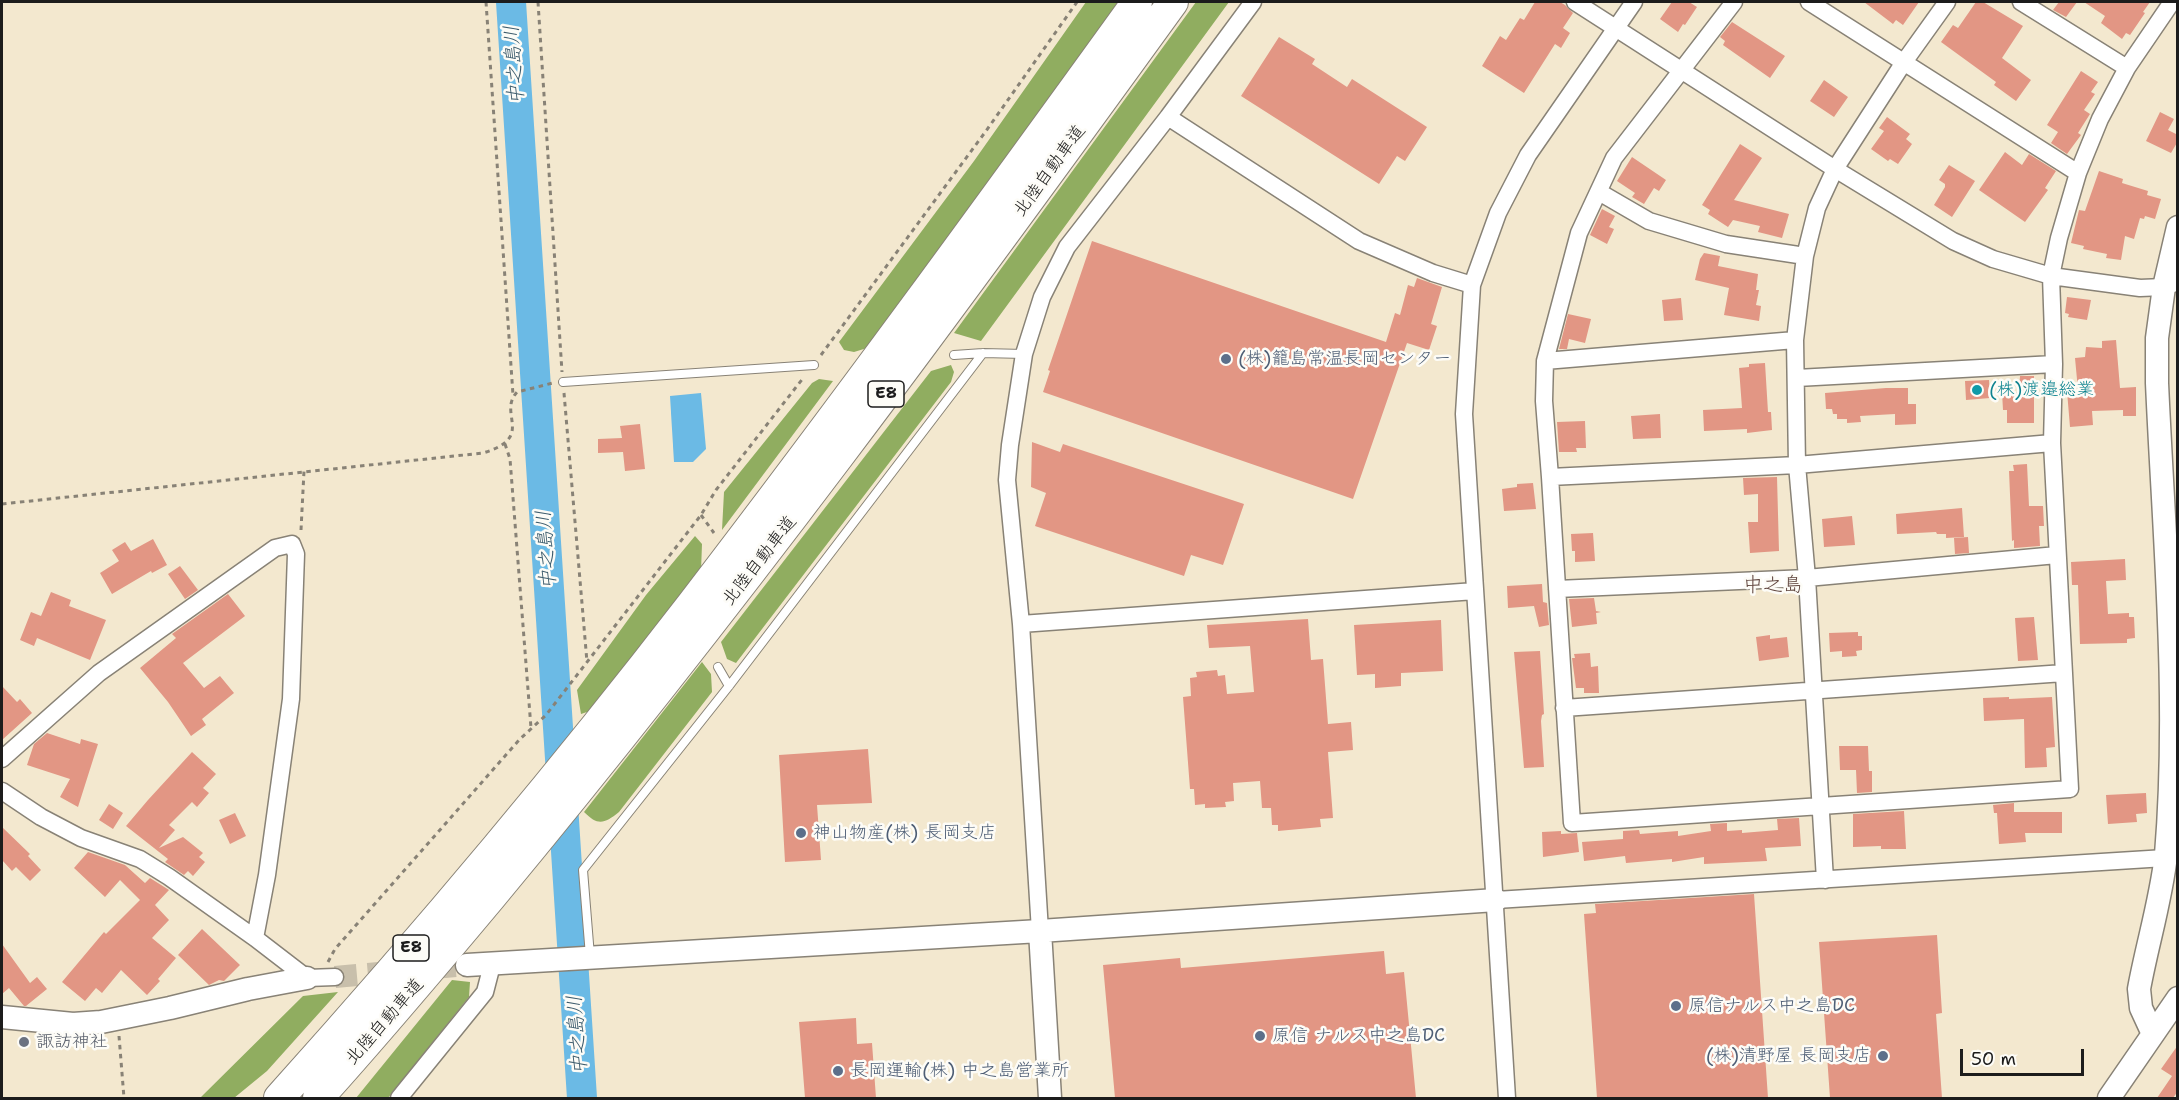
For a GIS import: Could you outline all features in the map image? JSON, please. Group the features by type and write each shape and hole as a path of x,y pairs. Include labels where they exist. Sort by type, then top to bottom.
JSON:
{"highway":[{"name":"北陸自動車道","path":"279,1098 395,967 539,795 691,605 891,340 1137,2"},
{"name":"北陸自動車道","path":"318,1098 417,986 706,631 813,492 1173,2"},
{"path":"256,1098 278,1080 333,1022 485,848 539,795"},
{"path":"327,1098 417,986"}],"street":[{"path":"1050,1098 1021,624 1007,480 1024,354 1042,297 1067,246 1168,117 1253,2"},
{"path":"1575,2 1834,169 1953,241 1993,259 2051,276 2140,288 2171,285"},
{"path":"1507,1098 1464,414 1472,285 1498,213 1528,155 1634,2"},
{"path":"1734,2 1614,159 1579,233 1545,361 1544,401 1572,823 2070,789 2052,442 2054,364 2051,276 2059,238 2078,173 2100,119 2127,68 2172,2"},
{"path":"1809,2 2078,173"},
{"path":"1825,880 1797,465 1795,340 1805,256 1817,208 1834,169 1904,62 1947,2"},
{"path":"2021,2 2127,68"},
{"path":"1168,117 1359,242 1433,273 1472,285"},
{"path":"1599,192 1648,221 1726,244 1805,256"},
{"path":"2153,1034 2141,1008 2139,989 2165,858 2172,768 2170,520 2157,338 2171,285 2178,227"},
{"path":"1545,361 1795,340"},
{"path":"1797,378 2054,364"},
{"path":"1550,477 1797,465 2052,442"},
{"path":"2,759 116,660 275,548 292,544 296,554 291,699 267,875 255,938"},
{"path":"1557,589 1806,578 2057,555"},
{"path":"1021,624 1475,591"},
{"path":"1564,708 2064,673"},
{"path":"2,791 41,817 81,837 140,859 255,938 321,977"},
{"path":"467,966 2165,858"},
{"path":"399,1098 485,992 492,965"},
{"path":"2,1017 73,1024 117,1020 248,988 321,977"},
{"path":"2109,1098 2178,998"}],"lane":[{"path":"590,957 583,870 729,686 983,353"},
{"path":"954,355 1024,354"},
{"path":"563,382 814,365"},
{"path":"718,667 729,686"}],"path":[{"path":"2,504 483,453 505,444 513,430 513,396 486,2"},
{"path":"538,2 563,382 587,664"},
{"path":"321,977 335,949 546,715 587,664 701,515 716,490 814,365 986,131 1077,2"},
{"path":"513,396 517,392 543,385"},
{"path":"505,444 510,459 531,729"},
{"path":"292,544 300,533 303,517 304,471"},
{"path":"701,515 714,532"},
{"path":"117,1020 124,1098"}],"green space":[{"path":"1086,2 1121,2 867,348 854,352 844,350 839,342 974,161"},
{"path":"1196,2 1229,2 981,341 954,333"},
{"path":"951,365 954,372 951,382 736,663 727,659 721,642 931,371"},
{"path":"819,379 833,381 722,530 724,492 812,383"},
{"path":"695,536 702,544 701,571 593,710 581,714 577,690 646,595"},
{"path":"702,662 711,674 712,692 619,812 605,821 593,820 584,812"},
{"path":"452,980 470,982 469,997 388,1098 356,1098"},
{"path":"338,992 267,1071 234,1098 200,1098 303,996"}],"water":[{"path":"701,393 706,449 693,462 674,462 670,396"}],"building":[{"path":"1535,2 1560,2 1573,13 1563,28 1570,33 1561,48 1555,44 1524,93 1482,66 1500,36 1506,40 1520,18 1524,20"},
{"path":"1672,2 1689,2 1697,7 1678,32 1660,19"},
{"path":"1864,2 1919,2 1903,25 1896,20 1893,24"},
{"path":"1976,2 1983,2 2023,26 2002,58 2031,80 2016,101 1994,85 1996,82 1941,42 1953,25 1958,28"},
{"path":"2059,2 2077,2 2066,17 2053,10"},
{"path":"2084,2 2150,2 2130,35 2126,33 2122,39 2101,23 2105,16"},
{"path":"1732,22 1785,56 1770,78 1723,45 1725,41 1720,37"},
{"path":"1279,37 1315,59 1312,64 1347,87 1352,79 1427,127 1405,161 1397,156 1379,184 1241,96"},
{"path":"2081,71 2098,82 2091,92 2095,94 2084,110 2090,114 2078,133 2081,135 2067,154 2051,143 2058,132 2047,125"},
{"path":"1824,80 1848,97 1834,117 1810,101"},
{"path":"2160,112 2174,119 2168,130 2178,135 2178,141 2171,153 2146,141"},
{"path":"1887,117 1910,134 1906,139 1912,144 1898,164 1890,159 1888,161 1871,149 1884,131 1879,128"},
{"path":"1740,144 1762,158 1734,200 1789,214 1782,238 1758,232 1760,226 1733,220 1728,227 1708,214 1710,210 1702,205"},
{"path":"2005,152 2022,165 2029,154 2056,171 2045,188 2048,190 2025,222 1979,190"},
{"path":"1632,157 1666,180 1659,191 1654,188 1644,204 1632,197 1635,193 1617,181"},
{"path":"1949,165 1975,181 1952,217 1934,205 1945,187 1945,184 1939,180"},
{"path":"2099,171 2123,179 2122,183 2148,191 2147,195 2161,199 2155,219 2145,216 2144,219 2140,218 2134,239 2125,236 2121,260 2106,258 2107,254 2083,249 2084,246 2071,243 2079,210 2085,211"},
{"path":"1602,209 1615,216 1609,227 1614,229 1607,244 1590,235"},
{"name":"(株)籠島常温長岡センター","path":"1092,241 1386,342 1395,313 1400,315 1408,285 1414,287 1417,278 1442,287 1431,324 1437,326 1429,350 1407,343 1353,499 1043,392 1050,371 1048,370"},
{"path":"1704,253 1720,256 1718,266 1758,274 1756,290 1759,290 1756,305 1761,306 1759,321 1724,315 1729,288 1695,280 1700,259"},
{"path":"2067,297 2091,300 2087,320 2068,317 2069,314 2065,313"},
{"path":"1681,298 1683,320 1664,321 1662,300"},
{"path":"1568,314 1591,319 1585,343 1569,339 1567,349 1559,349"},
{"path":"2116,340 2120,388 2136,387 2136,416 2123,416 2123,410 2092,411 2093,425 2070,427 2067,391 2078,390 2075,358 2085,357 2086,347 2102,348 2102,341"},
{"path":"1765,363 1768,412 1771,412 1772,430 1747,433 1747,429 1704,431 1703,410 1742,408 1739,368 1749,367 1749,364"},
{"path":"2020,376 2034,376 2034,423 2007,423 2007,410 2003,410 2002,392 2019,392"},
{"name":"(株)渡邉総業","path":"1989,380 1990,398 1966,400 1965,381"},
{"path":"1908,388 1908,404 1916,404 1916,424 1895,425 1895,414 1860,416 1861,422 1847,423 1847,419 1837,419 1837,414 1833,414 1832,409 1826,409 1825,393"},
{"path":"1660,414 1661,438 1633,439 1631,416"},
{"path":"1585,421 1586,448 1576,448 1577,452 1559,452 1557,422"},
{"path":"640,424 645,469 625,471 623,452 598,453 598,439 622,438 620,426"},
{"path":"1032,442 1060,452 1063,444 1244,504 1223,565 1191,555 1184,576 1035,526 1046,493 1031,487"},
{"path":"2027,464 2029,506 2043,506 2044,526 2039,526 2040,546 2014,548 2009,471 2014,471 2013,465"},
{"path":"1777,477 1779,551 1750,553 1748,522 1758,522 1758,494 1744,495 1743,478"},
{"path":"1533,483 1536,509 1504,511 1502,489 1517,487 1517,484"},
{"path":"1962,508 1964,537 1946,538 1946,534 1936,532 1897,534 1896,514"},
{"path":"1852,516 1855,545 1824,547 1822,519"},
{"path":"1593,533 1595,561 1575,562 1571,534"},
{"path":"1968,537 1969,553 1955,554 1954,538"},
{"path":"153,539 167,565 152,573 151,571 112,594 100,573 119,561 112,550 125,542 131,551"},
{"path":"2125,559 2126,580 2106,581 2108,614 2129,613 2129,617 2134,617 2135,638 2127,639 2127,643 2080,644 2078,585 2072,585 2071,562"},
{"path":"180,566 198,590 185,599 168,574"},
{"path":"1542,584 1543,602 1547,603 1549,625 1539,627 1534,606 1508,608 1507,586"},
{"path":"51,592 71,600 69,606 106,620 90,660 37,638 34,646 20,640 31,612 41,616"},
{"path":"228,594 245,616 183,663 204,688 220,676 234,693 202,719 206,725 191,736 168,702 140,668 176,638 172,634"},
{"path":"1594,598 1596,611 1601,612 1596,613 1597,624 1572,627 1569,599"},
{"path":"2034,617 2038,660 2018,661 2015,618"},
{"path":"1308,619 1311,660 1323,659 1328,724 1351,722 1353,750 1328,752 1333,818 1320,819 1321,827 1278,831 1278,825 1272,825 1271,808 1262,808 1260,781 1233,783 1234,801 1225,802 1226,807 1205,808 1205,804 1195,805 1194,789 1190,789 1183,697 1191,696 1190,678 1197,677 1196,672 1217,670 1218,676 1225,675 1227,694 1254,692 1250,646 1209,648 1207,625"},
{"path":"1441,620 1443,671 1401,673 1401,686 1375,688 1375,674 1357,675 1354,625"},
{"path":"1858,632 1858,636 1862,636 1862,650 1856,651 1857,656 1842,657 1842,651 1830,652 1829,633"},
{"path":"1770,635 1770,639 1787,637 1789,657 1759,661 1756,637"},
{"path":"1540,651 1544,714 1541,721 1544,767 1524,768 1514,652"},
{"path":"1590,653 1591,667 1598,666 1599,693 1584,693 1584,688 1576,688 1572,658 1575,658 1574,654"},
{"path":"2,686 17,702 20,699 32,713 2,740"},
{"path":"2009,697 2009,699 2052,697 2055,747 2046,748 2047,767 2025,768 2024,719 1984,721 1983,698"},
{"path":"47,733 80,744 81,739 98,744 78,807 60,797 70,779 27,765 34,744"},
{"path":"1839,746 1868,746 1869,771 1872,771 1872,792 1857,793 1856,770 1840,770"},
{"name":"神山物産(株) 長岡支店","path":"868,749 872,803 817,805 821,860 785,862 779,755"},
{"path":"192,752 216,774 203,788 209,793 197,807 192,802 169,825 175,830 159,848 183,837 203,853 199,857 205,862 193,876 188,871 184,875 165,862 168,859 126,826"},
{"path":"2146,793 2147,813 2136,814 2137,822 2108,824 2106,795"},
{"path":"2014,803 2014,812 2062,812 2062,833 2025,833 2026,842 1999,844 1997,813 1994,813 1993,805"},
{"path":"109,804 123,813 113,829 99,820"},
{"path":"1904,811 1906,849 1881,849 1881,846 1853,847 1853,814"},
{"path":"235,813 246,836 230,844 219,820"},
{"path":"1799,818 1801,846 1765,848 1767,861 1704,864 1704,857 1672,862 1672,859 1626,863 1625,856 1584,861 1582,842 1623,839 1623,831 1639,830 1640,834 1678,831 1678,836 1711,831 1710,824 1727,823 1727,831 1742,830 1742,833 1778,830 1777,819"},
{"path":"2,827 30,854 28,856 41,870 30,881 16,867 12,871 2,860"},
{"path":"1561,831 1561,834 1577,833 1579,852 1543,857 1542,832"},
{"path":"88,852 125,865 145,883 150,878 169,890 155,905 169,920 152,938 176,958 147,995 121,970 102,993 96,988 85,1001 62,982 104,932 106,934 140,900 120,880 105,897 74,868"},
{"name":"原信ナルス中之島DC","path":"1754,894 1768,1098 1597,1098 1584,914 1596,913 1595,904"},
{"path":"202,929 240,965 224,981 219,980 209,985 178,955"},
{"name":"(株)清野屋 長岡支店","path":"1937,935 1942,1013 1936,1014 1942,1098 1830,1098 1819,942"},
{"path":"2,944 30,983 37,977 47,989 26,1006 9,988 2,994"},
{"name":"原信 ナルス中之島DC","path":"1384,951 1386,974 1404,972 1416,1098 1115,1098 1103,965 1180,958 1181,968"},
{"name":"長岡運輸(株) 中之島営業所","path":"856,1018 857,1044 872,1043 876,1098 805,1098 799,1022"},
{"path":"2178,1045 2178,1091 2173,1098 2157,1098 2172,1076 2161,1069"}],"waterway":[{"name":"中之島川","path":"511,2 582,1098"}],"tunnel":[{"path":"335,977 467,965"}],"place":[{"name":"(株)籠島常温長岡センター","path":"1226,359"},
{"name":"(株)渡邉総業","path":"1977,390"},
{"name":"神山物産(株) 長岡支店","path":"801,833"},
{"name":"原信ナルス中之島DC","path":"1676,1006"},
{"name":"原信 ナルス中之島DC","path":"1260,1036"},
{"name":"諏訪神社","path":"24,1042"},
{"name":"(株)清野屋 長岡支店","path":"1883,1056"},
{"name":"長岡運輸(株) 中之島営業所","path":"838,1071"}],"district":[{"name":"中之島","path":"1773,586"}]}
